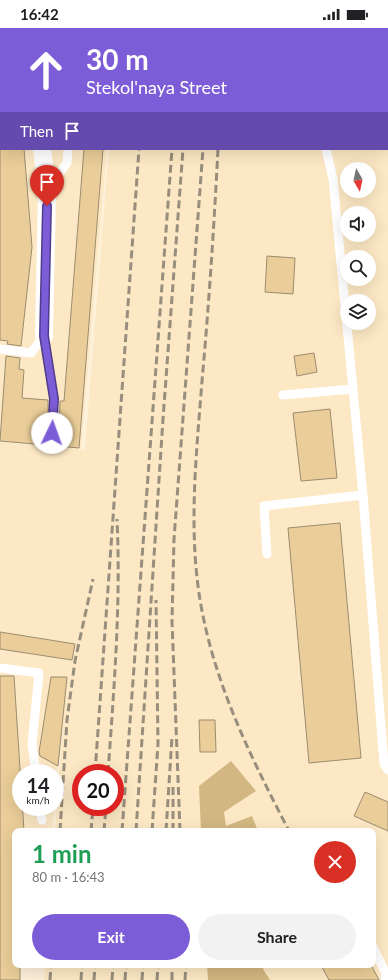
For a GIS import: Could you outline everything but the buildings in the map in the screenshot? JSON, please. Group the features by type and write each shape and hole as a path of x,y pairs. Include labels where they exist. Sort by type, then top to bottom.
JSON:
{"street":[{"path":"42,150 47,192 44,336"}],"lane":[{"path":"47,192 67,163 68,150"},
{"path":"326,150 333,179 363,495 384,764 388,770"},
{"path":"0,349 30,353 44,336"},
{"path":"44,336 54,399 52,433"},
{"path":"283,394 353,389"},
{"path":"267,554 264,506 363,495"},
{"path":"0,668 39,673 32,744 35,764"},
{"path":"41,816 42,820"},
{"path":"376,953 386,974 385,980"}],"shaded area":[{"path":"0,150 107,150 81,449 0,440"},
{"path":"109,150 388,150 388,980 44,980 45,968 376,968 376,828 55,828 56,816 64,816 64,764 60,764 65,696 58,764 12,764 12,816 53,816 52,828 12,828 12,968 20,968 20,980 0,980 0,442 85,450"},
{"path":"231,761 256,791 224,812 226,826 252,816 257,828 201,828 199,786"},
{"path":"207,968 264,968 270,980 208,980"}],"railway":[{"path":"96,764 139,150"},
{"path":"122,828 172,150"},
{"path":"136,828 163,419 183,150"},
{"path":"180,828 172,621 174,539 203,150"},
{"path":"218,150 209,294 195,469 195,558 203,616 218,673 250,753 288,828"},
{"path":"109,764 115,678 118,583 117,519"},
{"path":"60,828 67,720 75,661 93,579"},
{"path":"152,828 158,744 156,600"},
{"path":"166,828 172,737"},
{"path":"173,787 173,828"},
{"path":"91,828 92,816"},
{"path":"104,828 105,816"},
{"path":"50,980 51,968"},
{"path":"81,980 82,968"},
{"path":"94,980 95,968"},
{"path":"112,980 113,968"},
{"path":"125,980 126,968"},
{"path":"142,980 143,968"},
{"path":"157,980 158,968"},
{"path":"172,968 172,980"},
{"path":"185,980 186,968"}],"route":[{"path":"47,206 44,336 54,399 52,433"}]}
